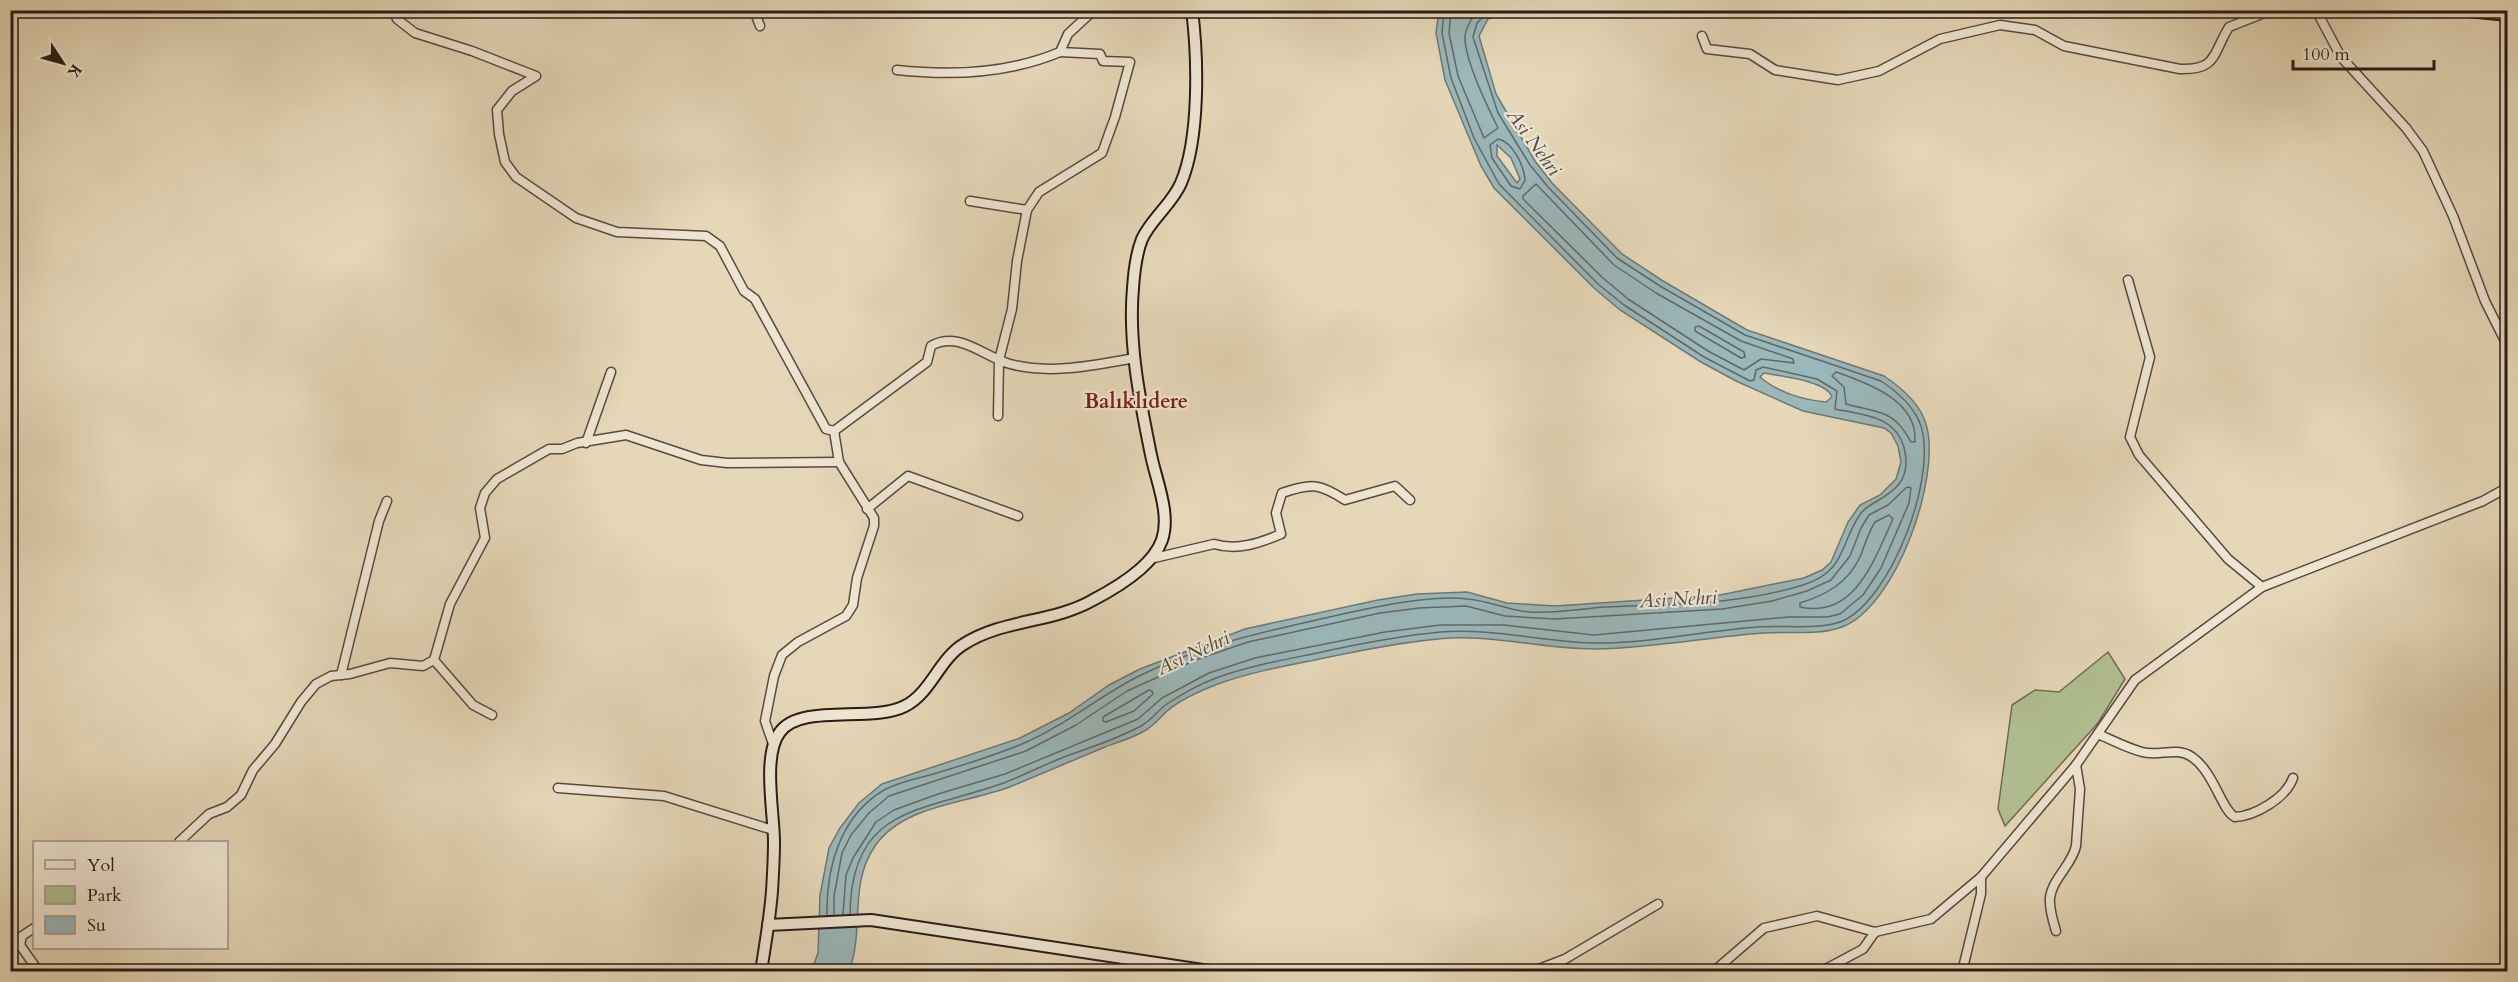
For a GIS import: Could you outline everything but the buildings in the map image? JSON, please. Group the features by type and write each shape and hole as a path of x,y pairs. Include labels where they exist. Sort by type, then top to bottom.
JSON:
{"main road":[{"path":"761,972 768,925 773,830 773,744 784,727 804,718 877,714 902,708 919,696 943,663 964,644 997,630 1083,606 1150,559 1162,541 1165,523 1135,358 1133,289 1142,240 1181,183 1189,151 1196,85 1192,10"},
{"path":"2457,10 2508,15"},
{"path":"768,925 871,920 1216,972"}],"street":[{"path":"393,10 398,19 415,33 472,51 536,76 512,91 497,110 499,134 506,162 516,177 576,218 617,232 706,236 720,246 744,291 754,299 796,372 817,417 826,429 834,431"},
{"path":"754,10 760,26"},
{"path":"1060,52 1068,34 1094,10"},
{"path":"1702,36 1707,49 1750,54 1775,70 1838,80 1879,71 1940,39 2000,25 2035,30 2064,46 2180,69 2199,69 2211,62 2229,27 2272,10"},
{"path":"2316,10 2341,57 2406,128 2423,151 2453,216 2485,301 2508,347"},
{"path":"897,70 939,73 1005,69 1028,65 1060,52 1100,54 1103,61 1130,62 1115,117 1102,153 1039,192 1027,210 1017,261 1012,309 999,360 998,416"},
{"path":"970,201 1027,210"},
{"path":"2128,280 2150,357 2130,437 2139,455 2228,559 2262,587"},
{"path":"834,431 927,362 931,346 938,342 966,343 1010,364 1059,369 1135,358"},
{"path":"586,443 611,372"},
{"path":"773,744 765,721 774,676 782,655 798,642 846,616 854,605 857,578 874,526 874,518 839,462 834,431"},
{"path":"181,841 209,814 227,807 240,795 253,770 275,744 301,702 316,684 331,676 390,663 423,666 434,660 450,604 485,538 480,507 485,493 497,479 549,449 562,449 578,443 626,435 701,460 728,463 839,462"},
{"path":"867,509 908,476 1018,516"},
{"path":"1150,559 1214,544 1223,547 1256,544 1281,534 1276,513 1282,493 1307,484 1326,487 1345,500 1395,486 1410,500"},
{"path":"1713,972 1764,928 1816,916 1875,932 1932,919 1981,877 2076,765 2135,680 2262,587 2483,501 2508,487"},
{"path":"341,675 379,521 387,501"},
{"path":"434,660 472,705 492,715"},
{"path":"2098,734 2142,752 2173,751 2191,756 2213,778 2225,808 2235,817 2241,817 2274,801 2293,778"},
{"path":"2056,932 2050,898 2052,889 2070,862 2076,846 2080,789 2076,765"},
{"path":"558,788 664,796 773,830"},
{"path":"1962,972 1981,894 1981,877"},
{"path":"1531,972 1553,966 1658,904"},
{"path":"33,929 22,936 20,945 39,972"},
{"path":"1820,972 1863,949 1875,932"}],"green space":[{"path":"2108,652 2125,679 2098,723 2005,826 1998,809 2012,705 2035,690 2059,692"}],"water":[{"name":"Asi Nehri","path":"1439,11 1510,11 1488,19 1479,36 1496,94 1535,161 1552,183 1622,254 1747,330 1884,376 1904,391 1915,403 1926,424 1929,447 1927,475 1921,506 1910,538 1897,568 1880,594 1862,615 1833,630 1763,633 1639,647 1597,649 1577,649 1478,638 1438,639 1342,654 1264,671 1218,684 1178,703 1149,728 1136,735 1012,786 937,807 902,821 887,832 875,846 867,861 859,892 854,955 849,971 811,972 818,953 820,895 829,848 840,828 859,803 882,784 1020,738 1069,713 1109,685 1140,669 1245,629 1378,600 1417,594 1467,592 1507,603 1555,606 1720,595 1804,578 1822,570 1831,562 1848,522 1860,505 1880,495 1896,479 1901,462 1898,446 1891,433 1884,428 1803,411 1736,381 1701,362 1620,310 1594,288 1494,188 1481,166 1445,80 1436,33","holes":["1497,145 1511,158 1520,179 1517,183 1497,156","1764,373 1813,383 1828,391 1832,397 1826,402 1791,394 1774,387 1760,377"]}],"district":[{"name":"Balıklıdere","path":"1136,401"}]}
